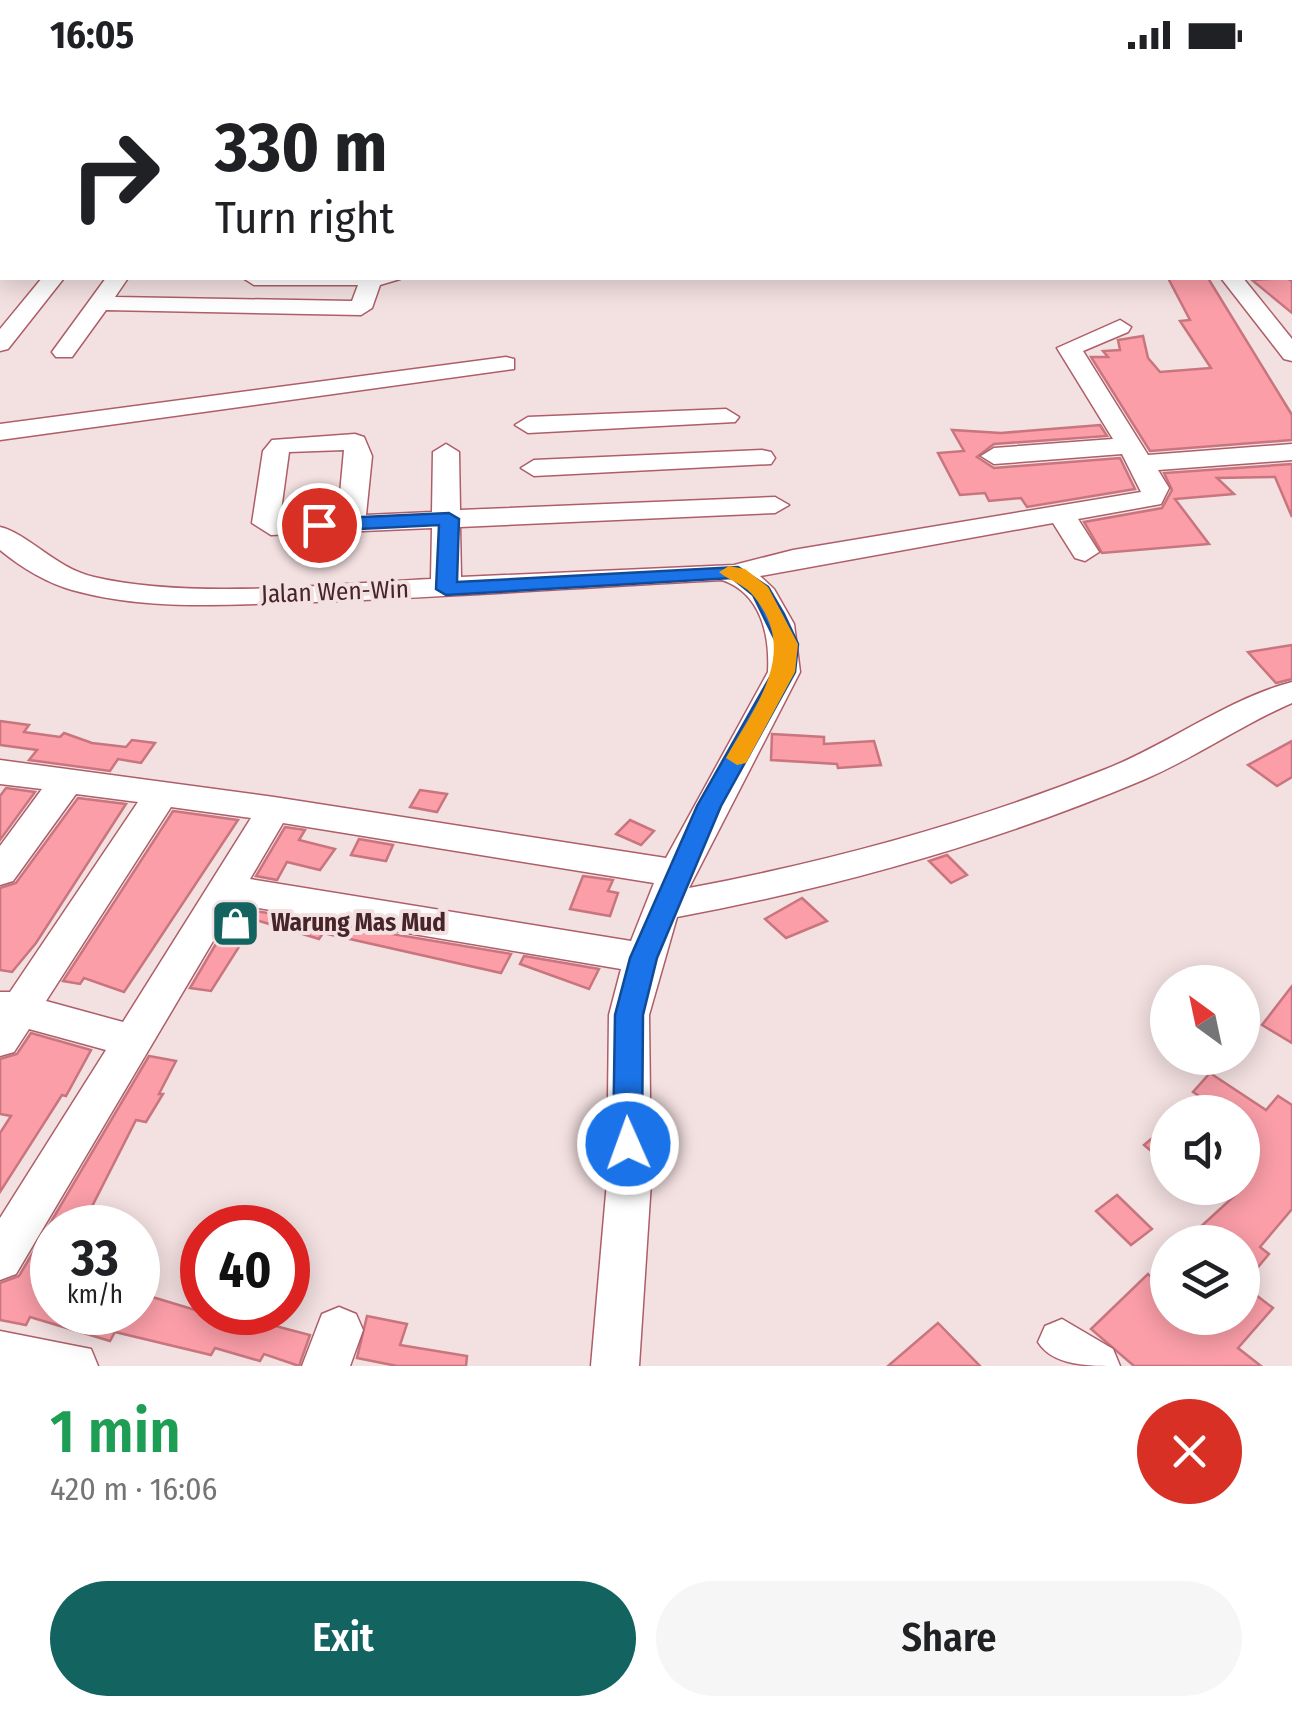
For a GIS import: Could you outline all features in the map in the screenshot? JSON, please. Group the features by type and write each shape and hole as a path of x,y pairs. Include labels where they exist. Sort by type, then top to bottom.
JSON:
{"street":[{"path":"0,344 51,280"},
{"path":"64,352 115,280"},
{"path":"98,304 361,308 380,280"},
{"path":"1234,280 1292,354"},
{"path":"1120,327 1069,348 1134,454"},
{"path":"0,429 506,364"},
{"path":"536,515 527,415 726,417"},
{"path":"446,452 447,579"},
{"path":"994,456 1292,452"},
{"name":"Jalan Wen-Win","path":"0,535 34,563 88,585 225,595 447,579 738,573 1151,498 1156,488 1134,454"},
{"path":"534,468 762,458"},
{"path":"351,522 775,504"},
{"path":"1060,512 1085,552"},
{"path":"207,580 447,579 698,557"},
{"path":"615,1366 630,1182 629,1015 644,958 670,890 784,672 787,644 774,614 761,591 738,573"},
{"path":"0,772 274,809 670,890 831,871 997,823 1108,782 1203,737 1261,702 1292,692"},
{"path":"0,872 67,781"},
{"path":"134,1041 7,1018 162,793"},
{"path":"0,1258 229,889 274,809"},
{"path":"229,889 644,958"},
{"path":"0,1354 74,1366"}],"building":[{"path":"1169,280 1209,280 1292,415 1292,440 1150,451 1091,357 1108,357 1103,351 1120,350 1118,340 1143,336 1148,358 1160,372 1211,368 1180,321 1190,320"},
{"path":"1252,280 1292,281 1292,313"},
{"path":"1100,425 1107,436 994,444 977,457 994,468 1120,458 1135,489 1027,507 1021,498 989,501 985,493 960,495 938,453 964,451 952,430 1001,433"},
{"path":"1292,464 1292,517 1275,477 1217,478 1234,494 1175,499 1209,544 1102,553 1084,522 1162,508 1172,490 1164,473"},
{"path":"1292,645 1292,679 1276,683 1248,652"},
{"path":"0,721 29,725 24,732 60,737 64,733 92,743 126,747 132,740 155,743 141,763 118,759 110,771 29,760 37,750 0,745"},
{"path":"772,734 824,737 824,744 874,741 881,765 838,768 837,764 771,760"},
{"path":"1292,741 1292,777 1277,786 1248,765"},
{"path":"6,788 35,792 0,840 0,796"},
{"path":"420,790 447,794 437,812 410,807"},
{"path":"78,798 126,804 36,943 12,972 0,970 0,888 16,883"},
{"path":"173,811 238,820 124,992 84,978 80,984 63,981"},
{"path":"630,820 654,831 641,845 616,834"},
{"path":"285,827 305,830 299,840 335,849 320,870 287,862 277,880 256,876"},
{"path":"359,839 393,845 386,861 351,855"},
{"path":"947,855 967,875 951,883 929,861"},
{"path":"583,876 613,880 608,891 618,893 610,916 570,909"},
{"path":"802,898 827,921 786,938 765,919"},
{"path":"237,908 511,954 501,973 323,933 319,939 256,920 211,991 190,988"},
{"path":"524,956 599,969 589,989 520,964"},
{"path":"1292,986 1292,1043 1262,1025"},
{"path":"31,1033 91,1050 66,1096 62,1095 0,1192 0,1133 11,1116 0,1114 0,1059 17,1054"},
{"path":"149,1056 176,1061 159,1094 163,1094 146,1122 136,1120 93,1205 61,1205"},
{"path":"1208,1075 1213,1075 1243,1095 1198,1095 1193,1092"},
{"path":"1278,1096 1292,1105 1292,1209 1260,1247 1260,1225 1203,1225 1224,1205 1260,1205 1260,1106 1266,1110"},
{"path":"1117,1195 1150,1231 1131,1245 1096,1211"},
{"path":"1260,1247 1269,1254 1260,1265"},
{"path":"30,1257 30,1317 26,1325 0,1320 0,1283 19,1276"},
{"path":"1148,1274 1150,1335 1249,1335 1238,1348 1261,1366 1134,1366 1091,1329"},
{"path":"1260,1298 1273,1308 1260,1323"},
{"path":"160,1299 180,1305 180,1335 310,1335 299,1366 264,1354 260,1361 215,1348 211,1355 128,1335 160,1335"},
{"path":"367,1316 407,1324 400,1345 467,1356 466,1366 397,1366 357,1358"},
{"path":"938,1323 980,1366 888,1366"},
{"path":"90,1335 113,1335 110,1341"}],"slow traffic":[{"path":"729,572 738,573 761,591 787,644 784,672 737,758"}],"place":[{"name":"Warung Mas Mud","path":"236,923"}],"route":[{"path":"319,525 449,519 446,589 723,571 738,573 761,591 774,614 787,644 784,672 709,806 676,874 644,958 629,1015 628,1144"}]}
